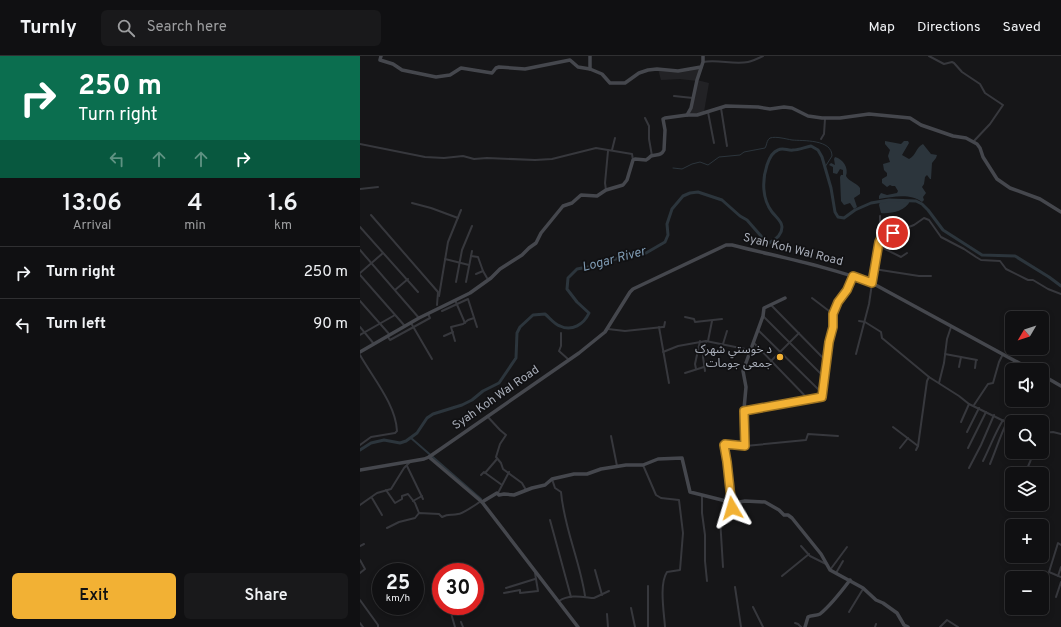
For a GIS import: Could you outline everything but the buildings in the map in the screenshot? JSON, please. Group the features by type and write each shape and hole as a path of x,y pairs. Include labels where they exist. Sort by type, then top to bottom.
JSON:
{"street":[{"path":"381,56 380,60 393,64 402,70 438,78 450,75 461,68 492,73 496,68 524,69 570,60 578,67 602,74 611,83 625,83 639,73 643,73 648,70 657,69 678,71 701,67"},
{"path":"590,56 590,70"},
{"path":"687,115 691,108 703,62 703,56"},
{"path":"703,62 711,60 724,62 748,62 763,56"},
{"path":"929,56 944,64 954,63 962,72 980,84 985,93 1003,105 990,124 973,142"},
{"path":"674,96 693,98"},
{"path":"633,160 646,160 652,156 661,154 664,150 665,130 663,119 687,115 694,116 726,106 770,109 784,107 794,108 808,116 824,118 840,118 868,114 886,115 910,118 921,125 953,136 966,138 979,146 983,157 997,179 1010,188 1040,199 1061,212"},
{"path":"721,108 728,146"},
{"path":"708,112 714,143"},
{"path":"645,118 649,126 649,139 652,156"},
{"path":"821,139 824,134 824,118"},
{"path":"612,150 615,138"},
{"path":"360,144 425,157 444,158 463,156 474,159 552,159 596,148 632,154 633,160 627,180 624,184 606,190 598,196 581,195 572,202 563,206 541,233 536,243 528,248 522,255 500,269 491,278 442,311"},
{"path":"606,190 605,183 608,150"},
{"path":"360,189 378,187"},
{"path":"412,203 458,218"},
{"path":"437,307 448,242 461,210"},
{"path":"371,215 438,292 437,307"},
{"path":"856,354 865,322 872,283 879,242 881,223 880,216"},
{"path":"879,242 881,238 887,237 893,233 914,225 924,218 929,220 941,237 981,260 1000,261 1006,269 1061,294"},
{"path":"456,282 462,250 472,226"},
{"path":"360,227 418,292"},
{"name":"Syah Koh Wal Road","path":"360,470 430,456 569,360 601,336 608,329 630,292 726,245 736,246 853,276 872,283 1019,363"},
{"path":"878,247 901,257 907,253"},
{"path":"360,250 419,318"},
{"path":"466,282 472,251"},
{"path":"383,253 360,274 405,326"},
{"path":"471,256 478,257 487,278"},
{"path":"445,259 469,265"},
{"path":"874,269 919,276 931,276"},
{"path":"476,274 483,271"},
{"path":"744,411 821,398 833,314 838,302 847,290 853,276"},
{"path":"395,290 408,279"},
{"path":"745,446 744,411 746,387 743,371 763,316 764,308 785,298"},
{"path":"812,298 833,314"},
{"path":"360,300 381,324 390,340 412,325 419,318 428,314 437,307 468,299 477,327"},
{"path":"456,302 465,323"},
{"path":"771,305 827,362"},
{"path":"360,445 371,437 394,434 397,432 393,412 389,402 360,354 405,326 430,318 428,314"},
{"path":"360,335 395,315"},
{"path":"763,316 824,377"},
{"path":"685,317 694,319 695,322 722,319"},
{"path":"456,341 451,327 465,323 474,318"},
{"path":"705,371 703,357 712,321"},
{"path":"859,321 865,322 880,332 882,338 929,377 970,404 1003,420 983,461"},
{"path":"608,329 625,332 664,326 665,322"},
{"path":"412,325 432,359"},
{"path":"360,327 374,344"},
{"path":"659,327 670,383"},
{"path":"938,383 946,354 947,339 951,327"},
{"path":"758,329 822,394"},
{"path":"723,344 727,331"},
{"path":"444,336 453,332"},
{"path":"561,333 561,346 559,351 569,360"},
{"path":"771,361 799,333"},
{"path":"696,369 695,364 700,341"},
{"path":"663,352 678,346 700,341 707,341 750,350"},
{"path":"753,342 809,400"},
{"path":"946,354 977,359 975,368"},
{"path":"974,406 988,384 993,383 1003,354"},
{"path":"959,367 961,357"},
{"path":"685,373 704,367"},
{"path":"916,450 918,446 927,381 929,377"},
{"path":"1049,379 1061,386"},
{"path":"961,422 970,404"},
{"path":"967,432 979,408"},
{"path":"968,448 986,412"},
{"path":"969,468 994,415"},
{"path":"487,416 506,435 496,457 501,463 503,469 522,483 526,490"},
{"path":"990,464 1005,426"},
{"path":"893,427 918,446"},
{"path":"1049,433 1061,434"},
{"path":"723,567 720,518 722,516 732,515 724,445 745,446 806,440 808,434 838,436"},
{"path":"611,436 617,467"},
{"path":"900,448 908,438"},
{"path":"430,456 482,501 535,573 578,627"},
{"path":"419,513 439,514 442,517 448,514 458,514 497,494 514,495 545,485 552,479 574,474 587,474 635,464 643,465 658,459 682,458 690,492 731,501 734,503 745,501 765,502 779,510 784,515 788,515 821,554 830,570 850,581 897,613 904,625 908,627"},
{"path":"481,475 498,459"},
{"path":"360,505 372,498 377,493 391,489 402,471 411,461"},
{"path":"643,465 656,495 660,498 679,500 682,521 683,533 680,570 667,572 665,574 663,588 665,627"},
{"path":"407,466 423,499"},
{"path":"485,472 502,485"},
{"path":"497,494 509,472"},
{"path":"552,479 555,488 561,492 569,535 585,596"},
{"path":"386,490 395,503 402,499 402,496 408,494 415,503 419,513"},
{"path":"702,495 707,581"},
{"path":"413,501 422,496"},
{"path":"372,498 382,515"},
{"path":"387,528 397,522 415,518 419,513"},
{"path":"550,520 571,597"},
{"path":"1061,545 1058,542 1049,572 1061,577"},
{"path":"360,546 364,544"},
{"path":"801,546 809,554 826,564"},
{"path":"830,570 847,547"},
{"path":"782,576 809,554"},
{"path":"360,560 365,569 360,573"},
{"path":"836,573 843,561"},
{"path":"1058,576 1061,567"},
{"path":"595,570 602,595"},
{"path":"504,593 520,590 520,593 538,592 535,573"},
{"path":"506,588 535,579"},
{"path":"806,627 808,617 810,615 818,615 833,601 850,581"},
{"path":"1056,597 1061,582"},
{"path":"648,586 648,627"},
{"path":"735,587 741,627"},
{"path":"849,612 862,590"},
{"path":"558,601 571,597 585,596 594,598 609,591"},
{"path":"360,600 378,627"},
{"path":"753,607 763,627"},
{"path":"631,608 635,627"},
{"path":"607,614 608,627"},
{"path":"452,615 455,627"},
{"path":"940,627 947,620 958,627"},
{"path":"462,622 463,627"},
{"path":"360,623 363,627"},
{"path":"795,623 801,627"}],"shaded area":[{"path":"701,67 697,80 709,83 704,112 687,115 697,81 680,79 661,80 658,69 678,71"},
{"path":"885,141 901,144 904,141 908,141 909,143 902,155 909,159 923,144 931,154 937,155 932,163 931,179 927,175 925,177 922,187 926,193 922,202 912,197 879,199 881,193 887,195 897,193 898,191 895,186 890,185 887,187 882,183 882,179 887,176 883,164 890,162 888,156 890,150 885,144"},
{"path":"835,157 845,164 847,178 857,184 860,188 860,194 854,198 857,207 854,209 850,203 844,205 841,201 840,177 843,175 843,170 840,169 837,174 833,173 833,167 829,165 831,163 835,165"},
{"path":"890,200 910,201 901,209 889,213 881,213 879,205 880,202"}],"waterway":[{"path":"673,168 682,169 700,162 708,165 719,157 740,155 744,152 765,148 769,139 775,137 816,142 827,146 831,150 832,156 825,167"},
{"name":"Logar River","path":"360,450 371,443 384,440 400,443 406,441 417,433 427,418 433,414 462,405 472,400 483,391 499,383 516,358 517,333 520,327 533,315 545,314 556,324 564,328 581,324 589,313 577,302 567,289 568,278 577,269 598,265 630,254 646,253 665,242 668,235 667,224 672,209 683,196 698,192 722,200 740,216 747,220 761,236 764,242 769,243 774,240 781,232 782,225 766,201 764,183 765,171 770,158 774,152 780,149 795,150 811,146 818,150 822,157 831,188 835,212 838,217 844,218 855,210 871,203 889,200 916,201 928,210 943,230 982,255 1015,256 1061,286"},
{"path":"411,438 481,499"}],"place":[{"name":"د خوستي شهرک جمعی جومات","path":"780,357"}],"route":[{"path":"732,508 724,445 745,446 743,420 744,411 822,397 829,342 833,327 833,314 838,302 847,290 853,276 872,283 874,263 879,242 881,238 887,237 893,233"}]}
